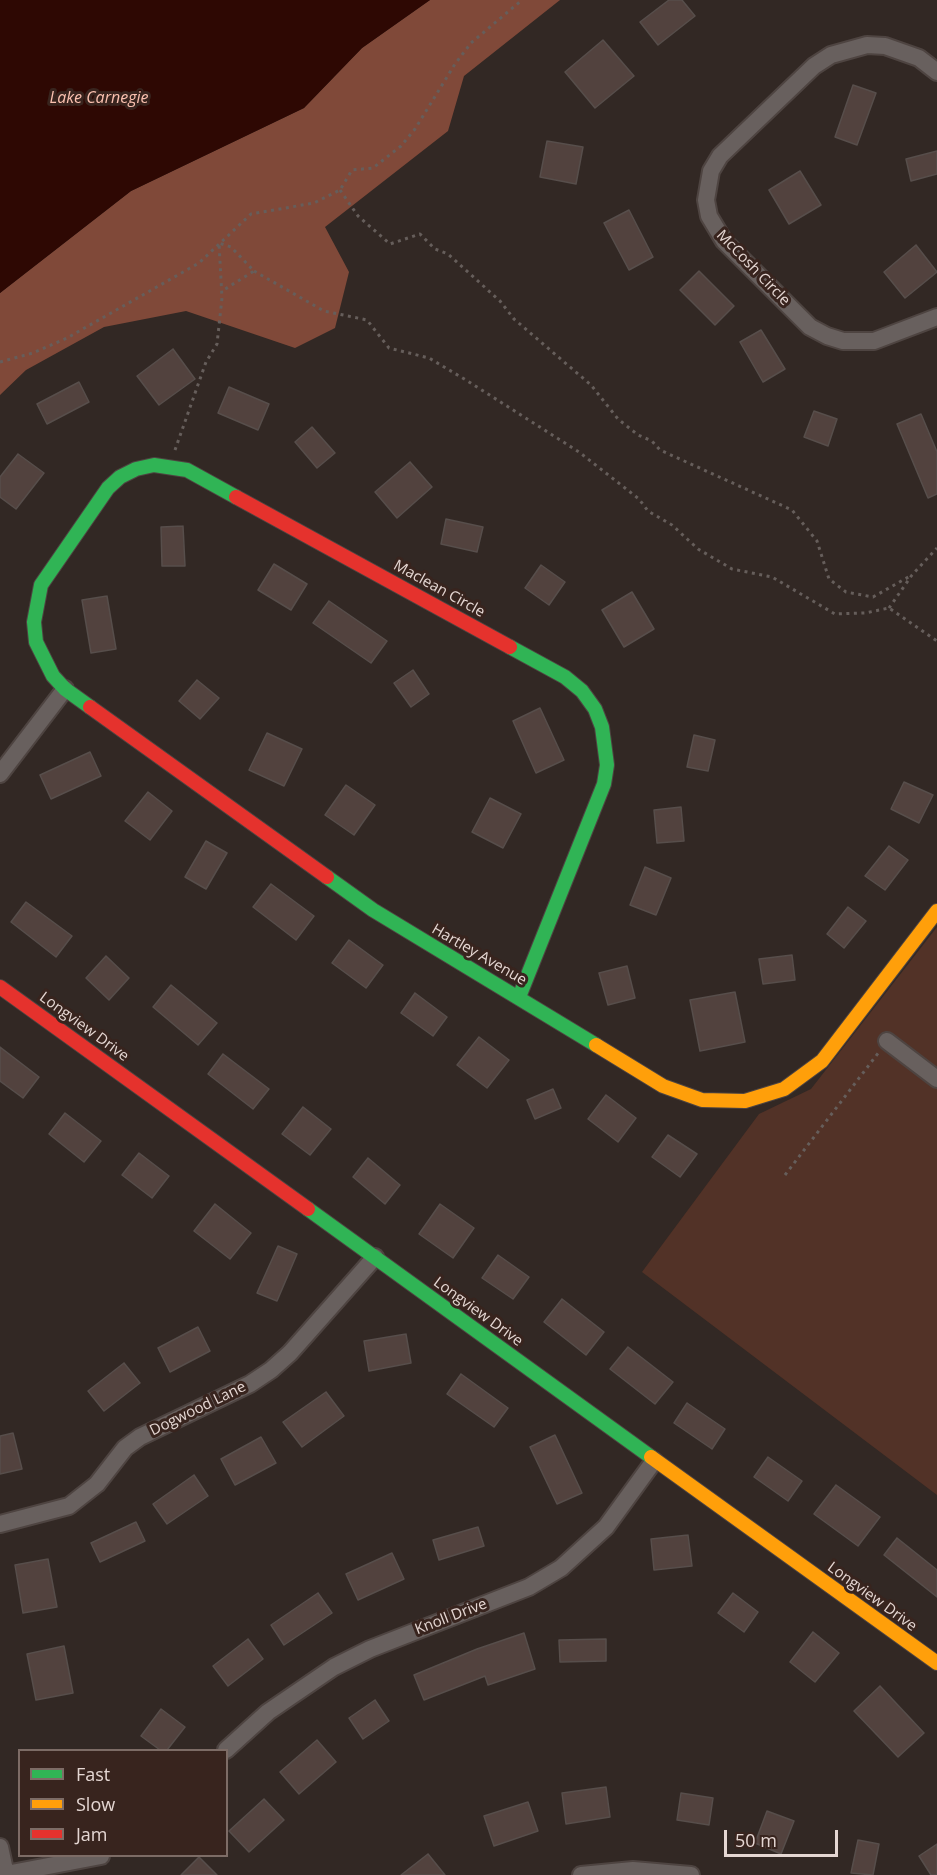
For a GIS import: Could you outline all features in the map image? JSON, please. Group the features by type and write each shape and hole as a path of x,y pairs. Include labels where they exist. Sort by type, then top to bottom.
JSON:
{"street":[{"name":"McCosh Circle","path":"937,72 919,58 885,46 857,47 831,55 814,66 720,156 711,171 706,200 712,222 723,241 810,327 827,336 843,341 874,341 937,317"},
{"name":"Maclean Circle","path":"35,605 41,585 108,488 136,469 153,465 172,466 187,470 565,676 582,691 595,709 606,745 607,765 604,784 519,997"},
{"name":"Hartley Avenue","path":"35,605 36,642 43,660 65,689 373,910 663,1086 702,1100 745,1101 784,1089 822,1061 937,911"},
{"path":"0,774 65,689"},
{"name":"Longview Drive","path":"0,987 937,1663"},
{"path":"887,1041 937,1079"},
{"name":"Dogwood Lane","path":"0,1524 69,1506 91,1490 125,1448 140,1437 250,1384 271,1370 290,1353 375,1257"},
{"name":"Knoll Drive","path":"227,1749 268,1712 334,1667 370,1649 529,1587 561,1568 606,1527 654,1461"},
{"path":"0,1847 6,1875 96,1857"},
{"path":"581,1875 633,1870 691,1875"}],"path":[{"path":"0,362 33,353 98,321 199,263 251,214 314,203 340,190 352,170 373,168 401,146 415,129 455,64 471,44 522,0"},
{"path":"340,190 358,216 390,244 420,234 435,249 447,254 500,301 514,319 591,385 618,419 638,435 652,441 660,450 792,510 817,541 829,579 846,592 873,597 912,575"},
{"path":"219,243 231,247 254,271 324,311 367,320 389,348 429,358 579,452 639,499 648,511 672,525 698,549 732,569 772,577 835,614 865,613 889,608 912,575 937,548"},
{"path":"174,454 206,362 217,344 222,291 219,243"},
{"path":"222,291 254,271"},
{"path":"889,608 937,641"},
{"path":"785,1175 887,1041"}],"shaded area":[{"path":"430,0 560,0 464,76 448,131 325,227 349,272 335,328 295,348 186,311 104,327 26,370 0,395 0,293 131,191 304,108 362,48"},
{"path":"937,927 937,1495 642,1272 759,1114 811,1089"}],"water":[{"name":"Lake Carnegie","path":"0,0 430,0 362,48 304,108 131,191 0,293"}],"building":[{"path":"669,0 682,0 695,16 658,45 640,22"},
{"path":"603,40 634,76 595,108 565,72"},
{"path":"853,85 876,93 857,145 835,137"},
{"path":"547,141 583,147 576,184 540,177"},
{"path":"937,151 937,174 911,181 906,159"},
{"path":"800,171 821,205 789,224 769,190"},
{"path":"629,210 653,257 629,270 604,223"},
{"path":"916,245 937,272 905,298 884,272"},
{"path":"699,271 734,306 715,325 680,290"},
{"path":"761,330 785,369 763,382 740,342"},
{"path":"173,349 195,379 159,405 137,376"},
{"path":"79,382 89,402 47,424 37,404"},
{"path":"229,387 269,404 258,430 218,413"},
{"path":"814,411 837,419 828,446 804,437"},
{"path":"921,414 937,452 937,494 928,498 897,424"},
{"path":"312,427 335,453 317,468 295,442"},
{"path":"18,454 44,473 16,509 0,497 0,477"},
{"path":"410,462 432,487 397,518 375,492"},
{"path":"446,519 483,527 477,552 441,544"},
{"path":"183,526 185,566 162,566 161,527"},
{"path":"274,564 307,584 291,610 258,590"},
{"path":"541,565 565,582 549,605 525,588"},
{"path":"632,592 654,629 624,647 602,610"},
{"path":"107,596 116,649 91,653 82,600"},
{"path":"329,601 387,641 371,663 313,623"},
{"path":"413,670 429,694 411,707 394,683"},
{"path":"197,680 219,698 200,719 179,701"},
{"path":"540,708 564,760 536,773 513,721"},
{"path":"267,733 302,749 284,786 249,770"},
{"path":"694,735 715,740 708,771 687,767"},
{"path":"90,752 101,776 51,799 40,775"},
{"path":"904,782 933,795 919,823 891,809"},
{"path":"346,785 375,805 354,835 325,815"},
{"path":"148,792 172,811 150,840 125,821"},
{"path":"490,798 521,814 503,848 472,832"},
{"path":"681,807 684,841 657,843 654,810"},
{"path":"206,841 227,853 206,889 185,877"},
{"path":"889,846 908,860 885,890 865,876"},
{"path":"645,867 671,878 656,915 630,905"},
{"path":"271,884 314,916 296,940 253,907"},
{"path":"26,902 72,936 56,957 11,922"},
{"path":"848,907 866,921 844,948 827,934"},
{"path":"349,940 383,965 366,988 332,963"},
{"path":"792,955 795,980 763,984 759,959"},
{"path":"106,956 129,978 109,1000 86,978"},
{"path":"627,966 635,998 608,1005 599,973"},
{"path":"171,985 217,1023 198,1045 153,1007"},
{"path":"735,992 745,1042 700,1051 690,1000"},
{"path":"415,993 447,1017 433,1036 401,1013"},
{"path":"479,1037 509,1060 487,1088 457,1065"},
{"path":"0,1047 39,1077 23,1098 0,1081"},
{"path":"223,1054 269,1089 253,1109 208,1074"},
{"path":"553,1089 561,1108 535,1119 527,1100"},
{"path":"606,1095 636,1118 618,1142 588,1119"},
{"path":"303,1107 331,1129 310,1155 282,1134"},
{"path":"65,1113 101,1141 84,1162 49,1134"},
{"path":"668,1135 697,1154 680,1177 652,1157"},
{"path":"139,1153 169,1176 152,1198 122,1175"},
{"path":"368,1158 400,1185 385,1204 353,1177"},
{"path":"215,1204 251,1233 230,1259 194,1231"},
{"path":"440,1204 474,1228 453,1258 419,1234"},
{"path":"278,1246 297,1254 277,1301 257,1293"},
{"path":"498,1255 529,1277 513,1299 482,1278"},
{"path":"562,1299 604,1332 586,1355 544,1322"},
{"path":"198,1327 210,1351 170,1372 158,1348"},
{"path":"406,1334 411,1363 369,1371 364,1341"},
{"path":"628,1347 673,1382 655,1404 610,1369"},
{"path":"124,1363 140,1383 104,1411 88,1391"},
{"path":"461,1374 508,1408 494,1427 447,1394"},
{"path":"326,1392 344,1416 302,1447 283,1422"},
{"path":"687,1403 725,1429 712,1449 674,1423"},
{"path":"13,1433 22,1469 0,1474 0,1436"},
{"path":"555,1435 582,1493 557,1504 530,1447"},
{"path":"261,1437 276,1463 235,1485 221,1459"},
{"path":"768,1457 802,1481 788,1501 754,1477"},
{"path":"194,1475 208,1496 167,1524 153,1504"},
{"path":"836,1485 880,1517 858,1546 814,1514"},
{"path":"136,1522 145,1541 100,1562 91,1543"},
{"path":"478,1527 484,1546 439,1560 433,1540"},
{"path":"688,1535 692,1566 654,1570 651,1539"},
{"path":"897,1538 937,1570 937,1597 884,1555"},
{"path":"392,1553 404,1579 358,1600 346,1574"},
{"path":"48,1559 57,1607 23,1613 15,1565"},
{"path":"318,1593 332,1613 284,1645 271,1625"},
{"path":"733,1593 758,1612 744,1632 718,1613"},
{"path":"813,1632 839,1653 815,1682 790,1662"},
{"path":"524,1633 535,1669 488,1685 485,1676 424,1700 414,1675 477,1649"},
{"path":"248,1639 263,1659 228,1686 213,1666"},
{"path":"606,1639 606,1661 560,1662 559,1640"},
{"path":"64,1646 73,1693 36,1700 27,1654"},
{"path":"880,1686 924,1733 898,1757 854,1711"},
{"path":"375,1700 389,1721 363,1739 349,1718"},
{"path":"161,1709 185,1727 168,1749 159,1749 141,1736"},
{"path":"317,1740 336,1762 299,1794 280,1772"},
{"path":"606,1787 610,1817 566,1824 562,1793"},
{"path":"681,1793 713,1798 709,1825 677,1820"},
{"path":"264,1799 284,1820 249,1852 229,1831"},
{"path":"528,1802 538,1831 494,1846 484,1816"},
{"path":"767,1811 794,1821 781,1854 755,1843"},
{"path":"858,1840 879,1844 873,1875 851,1873"},
{"path":"937,1844 937,1875 931,1875 919,1856"},
{"path":"428,1854 445,1875 401,1875"},
{"path":"199,1857 217,1875 181,1875"}],"traffic: fast":[{"path":"90,707 65,689 53,676 36,642 34,622 41,585 108,488 120,477 136,469 154,465 187,470 236,497"},
{"path":"510,647 565,677 582,691 595,709 602,727 607,765 604,784 519,997"},
{"path":"327,877 373,910 596,1045"},
{"path":"308,1209 651,1457"}],"traffic: slow":[{"path":"596,1045 663,1086 702,1100 745,1101 784,1089 822,1061 937,911"},
{"path":"651,1457 937,1663"}],"traffic: jam":[{"path":"236,497 510,647"},
{"path":"90,707 327,877"},
{"path":"0,987 308,1209"}]}
